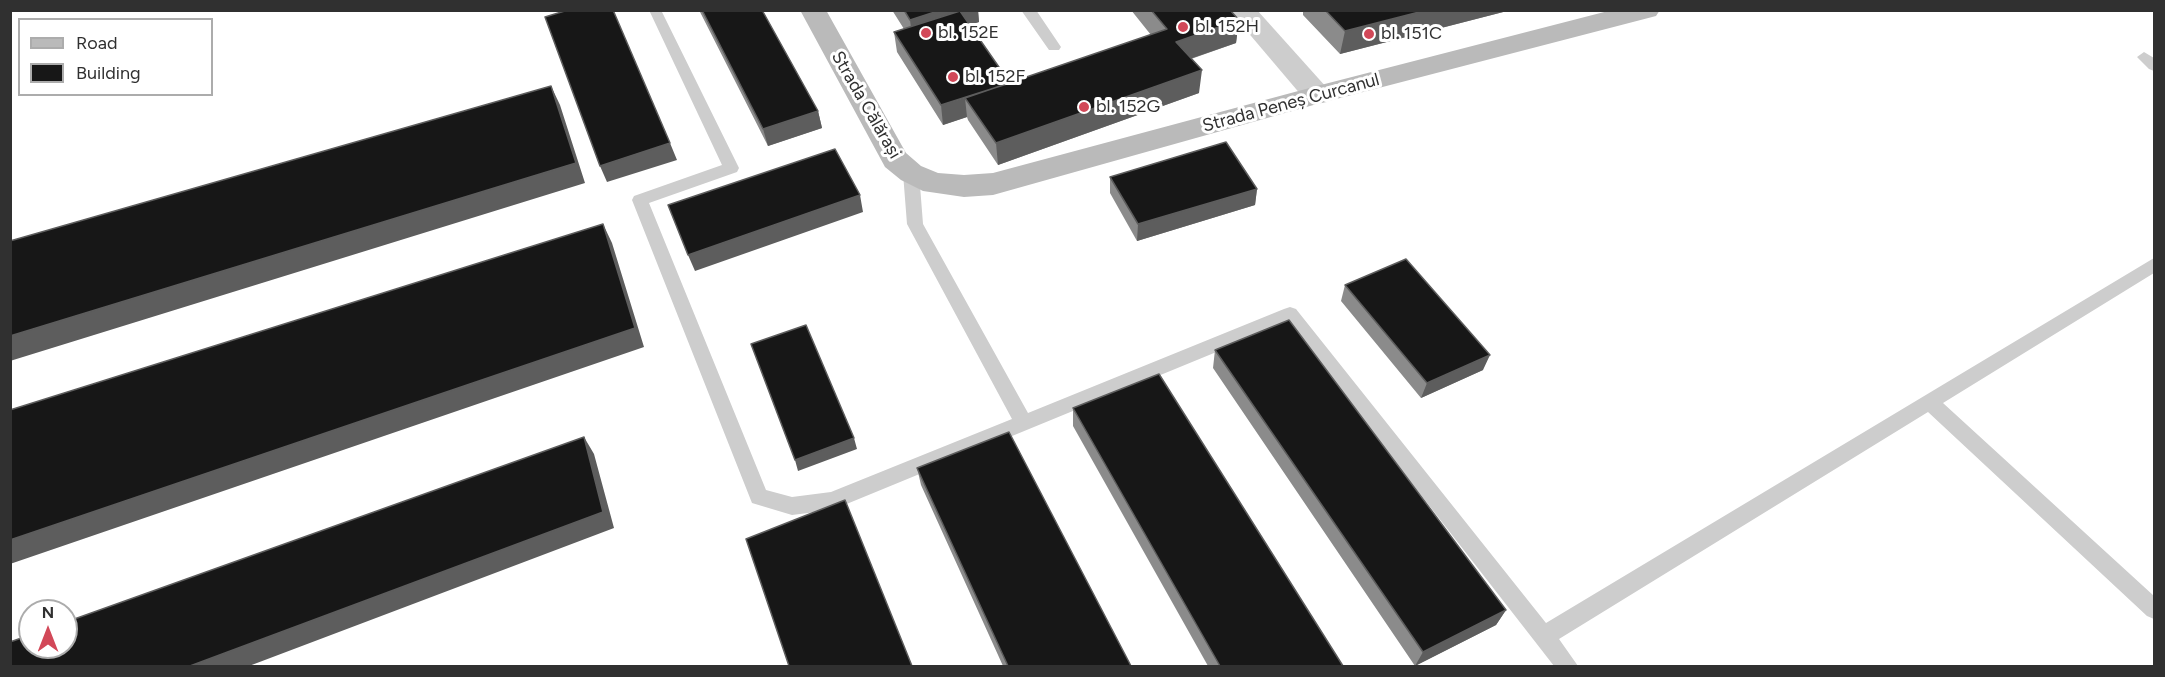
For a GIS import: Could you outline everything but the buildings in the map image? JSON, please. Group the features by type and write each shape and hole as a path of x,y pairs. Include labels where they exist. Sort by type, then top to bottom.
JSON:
{"street":[{"name":"Strada Călărași","path":"813,10 895,160 923,178"},
{"path":"1242,10 1317,95"},
{"name":"Strada Peneș Curcanul","path":"923,178 964,186 993,184 1317,95 1647,10"}],"lane":[{"path":"1028,10 1054,47"},
{"path":"655,12 731,168 640,200 759,497 792,506 832,501 1290,314 1567,666"},
{"path":"923,178 915,224 1023,422"},
{"path":"1544,636 2154,266"},
{"path":"1930,403 2154,609"}],"place":[{"name":"bl. 152H","path":"1183,27"},
{"name":"bl. 152E","path":"926,33"},
{"name":"bl. 151C","path":"1369,34"},
{"name":"bl. 152F","path":"953,77"},
{"name":"bl. 152G","path":"1084,107"}]}
